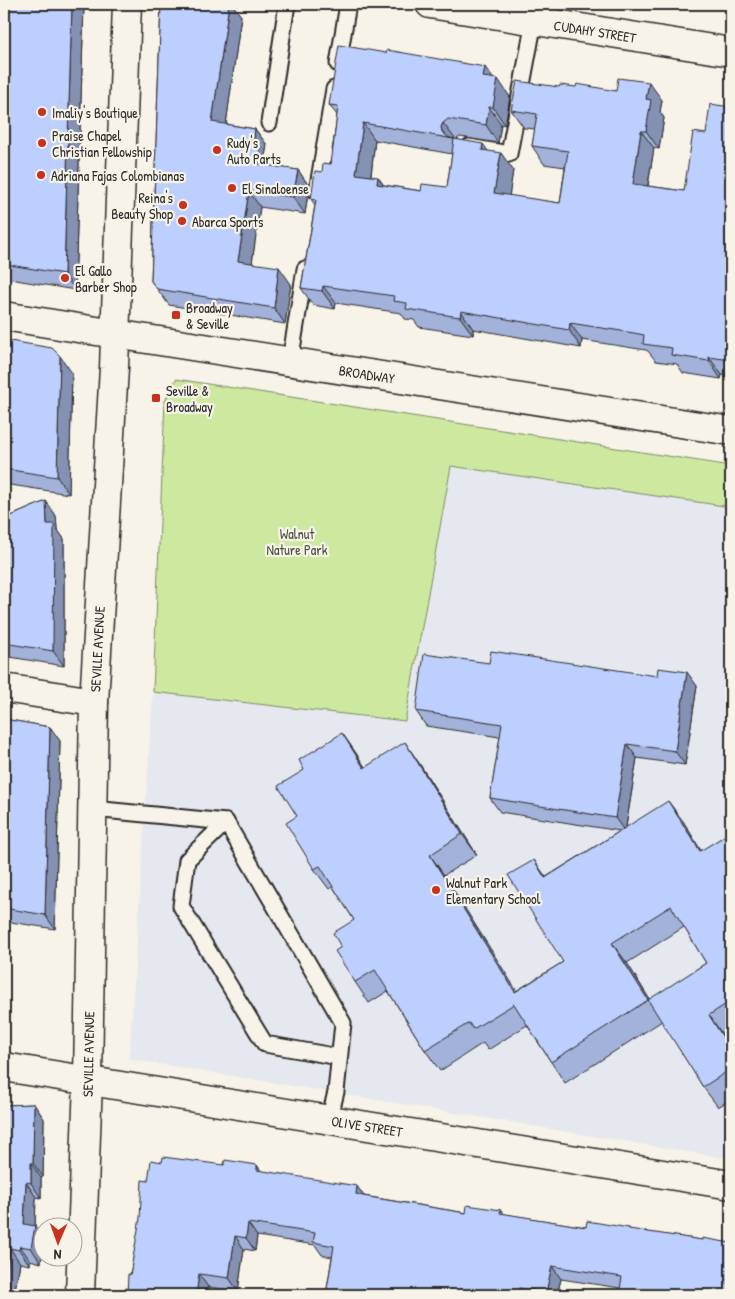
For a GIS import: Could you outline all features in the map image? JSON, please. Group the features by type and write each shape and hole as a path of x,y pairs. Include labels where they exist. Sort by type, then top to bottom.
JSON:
{"street":[{"name":"SEVILLE AVENUE","path":"80,1295 88,1081 94,702 115,334 128,4"},
{"name":"CUDAHY STREET","path":"430,4 731,52"},
{"name":"BROADWAY","path":"4,316 731,431"},
{"path":"4,688 94,702"},
{"name":"OLIVE STREET","path":"4,1067 731,1184"}],"lane":[{"path":"269,123 287,4"},
{"path":"315,207 348,4"},
{"path":"462,146 509,154 534,21"},
{"path":"290,362 307,255"},
{"path":"92,809 226,822"},
{"path":"226,822 343,1024 336,1092 329,1120"},
{"path":"226,822 187,860 181,906 264,1044 339,1057"}],"shaded area":[{"name":"Walnut Park Elementary School","path":"451,466 731,507 731,1159 129,1059 153,692 405,721"}],"green space":[{"name":"Walnut Nature Park","path":"176,379 731,466 731,507 451,466 405,721 153,692 165,401"}],"building":[{"path":"4,4 72,4 64,274 4,264"},
{"path":"161,4 229,4 212,122 255,129 253,147 260,148 258,164 298,170 293,197 249,191 238,261 279,267 274,308 157,289 151,281"},
{"path":"339,45 386,53 387,50 485,67 483,77 498,79 493,107 489,107 486,125 448,119 441,127 442,132 449,138 483,144 482,150 501,153 494,193 560,203 568,151 532,146 537,114 511,110 517,81 559,87 560,85 576,87 577,84 616,91 618,78 649,82 646,99 651,100 646,131 641,131 633,184 684,191 693,132 706,134 710,104 731,107 731,360 709,357 709,361 671,355 672,348 643,344 644,335 634,333 570,323 569,330 461,311 460,317 406,309 407,303 393,301 394,296 323,286 322,291 301,288 316,200 311,199 315,171 322,172 323,163 331,164 338,106 329,105","holes":["363,123 454,139 447,187 422,184 421,191 377,184 378,177 356,174"]},
{"path":"4,340 52,348 60,356 57,477 4,469"},
{"path":"46,501 47,524 54,524 53,651 4,643 4,519"},
{"path":"491,651 657,676 658,668 687,672 675,751 627,744 615,818 490,798 502,724 416,711 424,654 489,663"},
{"path":"4,719 50,727 45,915 4,908"},
{"path":"342,733 364,768 405,742 462,834 430,855 515,992 563,962 508,875 534,860 545,878 668,801 700,851 731,832 731,1001 709,1015 731,1050 731,1069 703,1087 648,1000 551,1062 514,1004 473,1029 469,1023 425,1050 375,970 355,982 335,951 341,947 333,933 354,920 320,866 314,869 286,823 297,816 278,786 304,770 299,760","holes":["671,906 706,963 648,1000 612,943"]},
{"path":"34,1104 33,1163 31,1163 31,1183 26,1182 24,1224 32,1225 32,1242 31,1248 20,1246 19,1250 10,1248 4,1283 4,1105"},
{"path":"163,1157 224,1165 225,1160 257,1165 257,1170 357,1186 356,1194 363,1196 466,1213 467,1205 501,1210 500,1213 586,1227 587,1221 629,1229 731,1243 731,1295 619,1295 622,1277 552,1266 546,1292 519,1288 518,1295 326,1295 334,1246 313,1242 315,1233 248,1223 246,1238 235,1236 229,1278 199,1274 196,1295 127,1295 128,1274 130,1275 140,1218 142,1180 148,1181 151,1160 162,1162"}],"place":[{"name":"Imaliy's Boutique","path":"42,112"},
{"name":"Praise Chapel Christian Fellowship","path":"42,143"},
{"name":"Rudy's Auto Parts","path":"217,150"},
{"name":"Adriana Fajas Colombianas","path":"41,175"},
{"name":"El Sinaloense","path":"232,188"},
{"name":"Reina's Beauty Shop","path":"183,205"},
{"name":"Abarca Sports","path":"182,221"},
{"name":"El Gallo Barber Shop","path":"65,278"},
{"name":"Broadway & Seville","path":"176,315"},
{"name":"Seville & Broadway","path":"156,398"},
{"name":"Walnut Park Elementary School","path":"436,890"}]}
